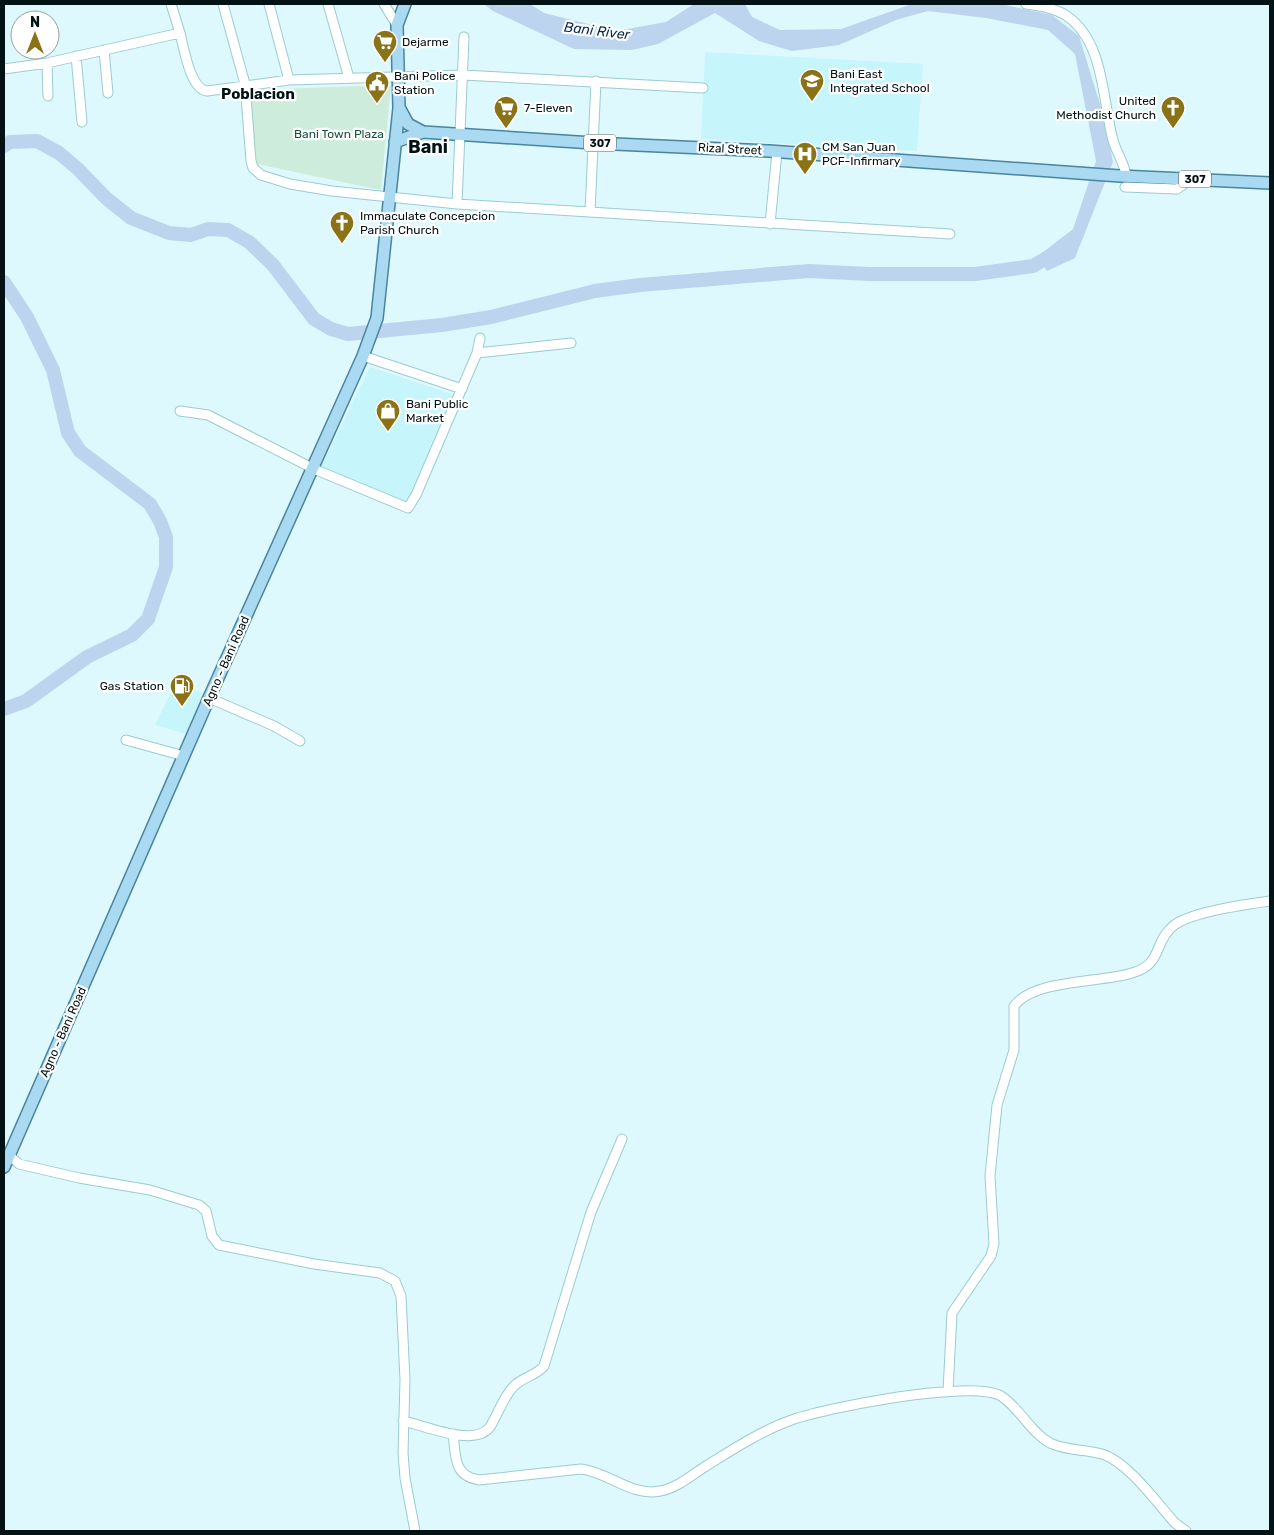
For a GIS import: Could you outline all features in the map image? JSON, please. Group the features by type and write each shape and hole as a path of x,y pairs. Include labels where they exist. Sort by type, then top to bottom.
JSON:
{"main road":[{"path":"397,25 405,4"},
{"name":"Agno - Bani Road","path":"4,1167 209,698 314,469 364,354 376,318 399,108 397,25"},
{"path":"399,108 408,124 423,132"},
{"path":"395,142 423,132"},
{"name":"Rizal Street","path":"423,132 777,152 1073,173 1124,180"},
{"name":"307","path":"1124,180 1192,179 1270,183"}],"street":[{"path":"171,4 195,84 198,88 207,91 245,84 289,80 463,75 703,88"},
{"path":"223,4 245,84 251,161 256,172 290,184 332,191 458,204 950,234"},
{"path":"269,4 289,80"},
{"path":"328,4 349,78"},
{"path":"384,4 397,25"},
{"path":"1026,4 1051,8 1066,16 1081,29 1095,60 1113,140 1126,169 1124,180"},
{"path":"4,69 47,63 180,33"},
{"path":"458,204 459,134 464,37"},
{"path":"104,50 108,93"},
{"path":"76,56 82,122"},
{"path":"47,63 48,96"},
{"path":"590,212 596,81"},
{"path":"770,224 777,152"},
{"path":"180,411 208,415 314,469 408,508 416,495 462,389 477,353 480,338"},
{"path":"477,353 571,343"},
{"path":"364,354 462,389"},
{"path":"209,698 274,726 300,741"},
{"path":"126,740 184,756"},
{"path":"948,1391 952,1313 991,1256 994,1244 990,1176 997,1105 1014,1050 1014,1006 1018,1001 1038,990 1130,974 1146,969 1153,963 1170,927 1178,922 1192,916 1270,901"},
{"path":"403,1421 453,1434 471,1437 481,1434 488,1428 518,1382 539,1372 544,1366 592,1212 622,1139"},
{"path":"9,1155 19,1164 87,1180 150,1190 199,1205 206,1211 212,1236 219,1245 314,1264 380,1273 395,1281 401,1296 405,1380 403,1421 405,1478 416,1531"},
{"path":"453,1434 458,1468 462,1474 470,1479 479,1480 581,1469 593,1470 648,1492 661,1491 677,1484 729,1452 788,1421 829,1409 948,1391 993,1393 1008,1402 1051,1444 1111,1458 1122,1465 1175,1524 1186,1531"}],"shaded area":[{"name":"Bani East Integrated School","path":"705,52 923,64 917,151 701,139"},
{"name":"Bani Public Market","path":"370,367 455,395 407,507 320,469"},
{"name":"Gas Station","path":"176,683 205,694 186,734 155,725"}],"green space":[{"name":"Bani Town Plaza","path":"391,85 381,190 257,164 248,90"},
{"path":"414,139 445,141 445,146 436,155 422,154 414,146"}],"water":[{"name":"Bani River","path":"484,4 530,4 544,13 616,31 666,22 694,4 745,4 752,17 780,30 841,29 912,4 1001,4 1052,15 1079,36 1104,117 1113,162 1075,258 1047,271 1037,257 1073,229 1096,161 1075,54 1048,30 986,18 928,11 896,20 839,45 792,51 759,41 715,13 658,44 632,50 574,49 493,11"}],"waterway":[{"path":"4,146 10,142 37,141 59,153 78,169 106,198 131,218 169,233 191,235 208,229 228,230 249,242 273,265 314,319 331,329 348,334 442,325 491,317 595,291 640,285 809,271 869,274 975,274 1033,266 1055,253"},
{"path":"4,282 27,317 53,370 68,433 80,451 150,504 160,521 166,537 166,567 148,619 132,635 87,657 26,701 4,709"}],"place":[{"name":"Dejarme","path":"385,63"},
{"name":"Bani East Integrated School","path":"812,102"},
{"name":"Bani Police Station","path":"377,104"},
{"name":"7-Eleven","path":"506,129"},
{"name":"United Methodist Church","path":"1173,129"},
{"name":"CM San Juan PCF-Infirmary","path":"805,175"},
{"name":"Immaculate Concepcion Parish Church","path":"342,244"},
{"name":"Bani Public Market","path":"388,432"},
{"name":"Gas Station","path":"182,707"}],"district":[{"name":"Poblacion","path":"258,94"},
{"name":"Bani","path":"428,147"}]}
